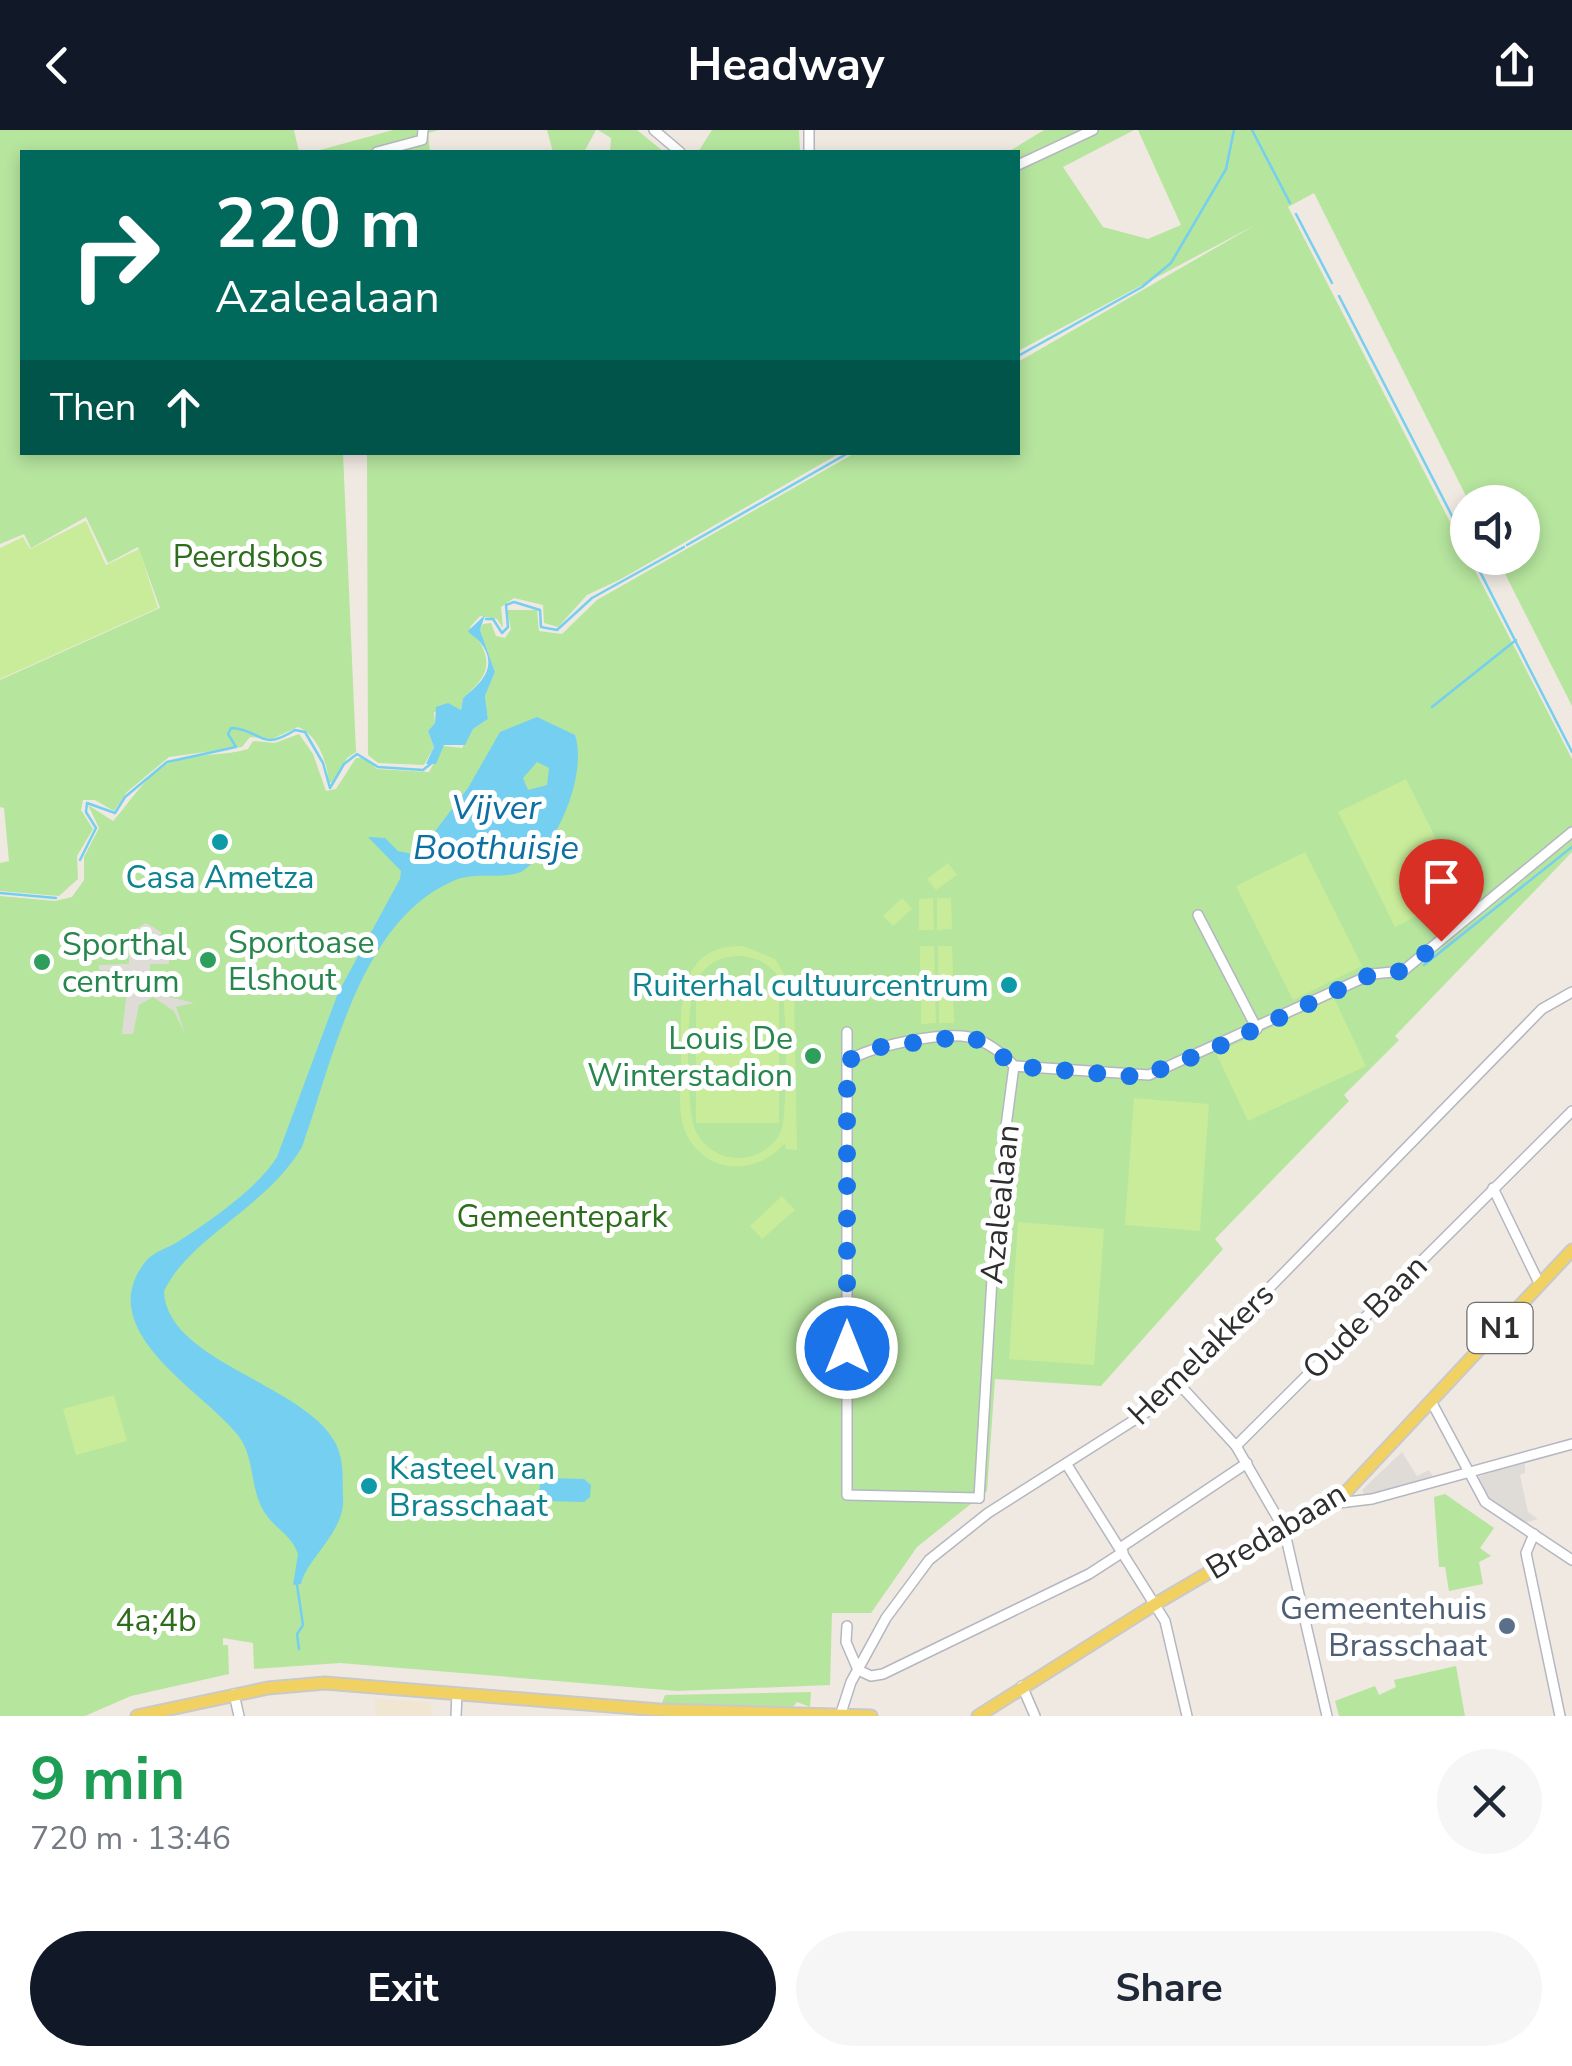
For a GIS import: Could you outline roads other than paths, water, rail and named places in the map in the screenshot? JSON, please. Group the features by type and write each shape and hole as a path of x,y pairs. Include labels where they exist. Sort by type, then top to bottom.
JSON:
{"main road":[{"name":"Bredabaan","path":"978,1716 1156,1603 1330,1504 1366,1474 1572,1250"},
{"path":"137,1716 234,1694 325,1683 661,1713 871,1716"}],"street":[{"path":"384,150 422,140 423,130"},
{"path":"654,130 678,150"},
{"path":"1020,164 1093,130"},
{"path":"847,1061 867,1049 966,1036 986,1043 1014,1066 1140,1077 1257,1029 1372,974 1392,974 1411,966 1572,832"},
{"path":"1198,915 1257,1029"},
{"name":"Hemelakkers","path":"841,1713 858,1670 920,1570 988,1513 1126,1428 1178,1383 1548,1004 1572,992"},
{"path":"867,1049 847,1034 848,1495 978,1498 988,1513"},
{"name":"Azalealaan","path":"978,1498 998,1194 1014,1066"},
{"name":"Oude Baan","path":"1236,1446 1572,1111"},
{"path":"1494,1188 1540,1285"},
{"path":"1178,1383 1236,1446 1284,1530 1327,1716"},
{"path":"1432,1403 1486,1502 1572,1560"},
{"path":"1330,1504 1372,1499 1572,1444"},
{"path":"847,1626 846,1642 858,1670 878,1676 1089,1574 1246,1463"},
{"path":"1068,1465 1165,1621 1187,1716"},
{"path":"1534,1534 1526,1553 1560,1716"},
{"path":"1022,1686 1035,1716"},
{"path":"456,1716 457,1692"},
{"path":"234,1694 239,1716"}],"water":[{"path":"485,615 480,630 495,672 485,696 488,719 473,729 465,745 444,745 436,764 426,764 434,747 428,731 435,723 436,707 448,703 461,710 463,698 476,687 488,667 486,651 468,631"},
{"name":"Vijver Boothuisje","path":"537,717 575,735 577,770 557,830 521,872 453,881 421,900 395,927 354,996 302,1147 269,1187 192,1254 164,1291 171,1315 188,1336 211,1355 297,1405 320,1423 336,1444 342,1465 339,1521 301,1584 293,1585 298,1554 260,1504 243,1443 221,1417 178,1379 141,1335 132,1311 132,1286 149,1258 232,1203 277,1157 338,993 400,879 401,871 368,837 385,838 398,851 417,855 468,788 500,732","holes":["537,762 549,768 547,785 528,790 523,778"]},
{"path":"547,1478 584,1479 591,1485 590,1497 584,1502 545,1501 539,1494 540,1484"}],"waterway":[{"path":"1020,355 1142,287 1171,263 1226,169 1234,130"},
{"path":"1252,130 1290,203"},
{"path":"1296,214 1332,283"},
{"path":"1339,296 1450,512"},
{"path":"687,545 845,455"},
{"path":"486,619 493,619 502,633 508,627 506,605 514,602 540,610 541,627 557,630 592,598 684,547"},
{"path":"1482,575 1572,752"},
{"path":"1432,707 1516,640"},
{"path":"80,860 96,828 86,812 87,803 115,813 125,797 167,762 236,747 228,734 231,728 267,740 295,730 305,732 323,763 330,788 344,764 357,754 378,767 423,770 433,762"},
{"path":"1424,965 1572,847"},
{"path":"0,893 56,898"},
{"path":"297,1585 303,1625 297,1634 299,1649"}],"place":[{"name":"Casa Ametza","path":"220,842"},
{"name":"Sportoase Elshout","path":"208,960"},
{"name":"Sporthal centrum","path":"42,962"},
{"name":"Ruiterhal cultuurcentrum","path":"1009,985"},
{"name":"Louis De Winterstadion","path":"813,1056"},
{"name":"Kasteel van Brasschaat","path":"369,1486"},
{"name":"Gemeentehuis Brasschaat","path":"1507,1626"}],"park label":[{"name":"Peerdsbos","path":"248,556"},
{"name":"Gemeentepark","path":"562,1216"},
{"name":"4a;4b","path":"156,1620"}]}
